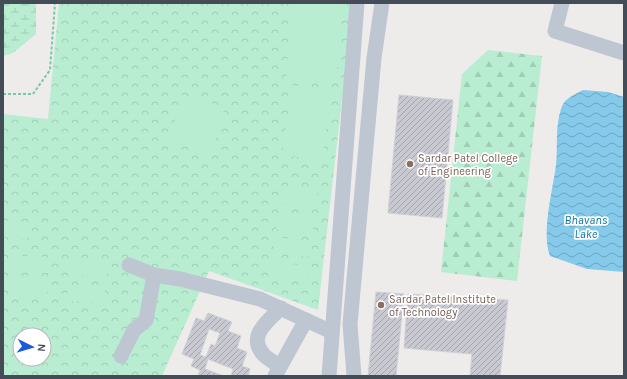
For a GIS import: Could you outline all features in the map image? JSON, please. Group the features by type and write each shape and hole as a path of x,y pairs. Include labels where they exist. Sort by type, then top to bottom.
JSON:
{"lane":[{"path":"329,376 357,3"},
{"path":"354,376 350,324 374,58 382,3"},
{"path":"562,3 555,31 624,53"},
{"path":"129,265 154,275 180,279 260,299 332,332"},
{"path":"121,356 134,330 146,320 154,275"},
{"path":"282,308 263,324 258,333 259,348 277,371 306,320"}],"path":[{"path":"3,94 33,94 50,70 55,3"}],"green space":[{"path":"3,3 36,3 36,34 13,53 3,56"},
{"path":"59,3 353,3 318,310 209,271 162,376 3,376 3,114 48,119"},
{"path":"292,3 343,3 336,82 286,78"},
{"path":"488,50 542,56 517,281 441,272 462,74"},
{"path":"292,85 331,91 322,160 282,155"},
{"path":"182,95 225,107 212,153 169,141"},
{"path":"280,187 318,190 316,206 279,203"},
{"path":"277,214 314,217 313,233 276,229"},
{"path":"3,220 29,224 27,240 3,237"},
{"path":"274,237 312,241 310,257 273,253"},
{"path":"12,256 49,257 49,273 11,272"},
{"path":"71,259 108,260 107,276 70,275"},
{"path":"272,262 309,266 307,282 270,278"},
{"path":"10,280 48,282 47,298 9,296"},
{"path":"68,285 105,287 105,303 67,301"}],"water":[{"name":"Bhavans Lake","path":"583,90 608,92 624,97 624,272 587,269 550,256 547,224 556,165 559,116 564,102"}],"building":[{"path":"399,95 453,100 442,218 388,213"},
{"path":"376,292 404,294 396,376 368,376"},
{"path":"408,294 508,300 500,376 470,376 472,354 404,348"},
{"path":"208,313 232,322 228,331 241,336 237,348 247,352 242,366 250,369 248,376 231,376 233,369 208,359 205,369 224,376 198,376 200,370 191,366 194,359 182,354 196,318 204,321","holes":["209,329 220,333 215,346 211,344 206,357 200,355"]}],"place":[{"name":"Sardar Patel College of Engineering","path":"410,164"},
{"name":"Sardar Patel Institute of Technology","path":"381,305"}]}
